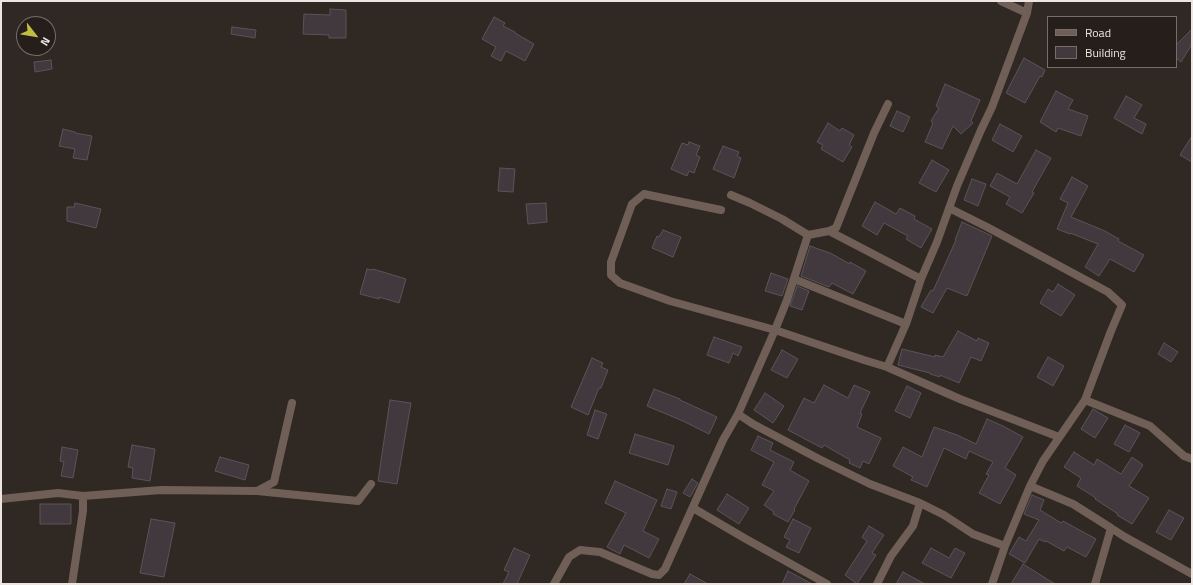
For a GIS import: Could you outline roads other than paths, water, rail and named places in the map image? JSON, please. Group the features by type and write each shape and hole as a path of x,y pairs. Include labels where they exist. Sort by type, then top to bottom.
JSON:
{"street":[{"path":"1001,1 1027,13"},
{"path":"887,367 906,324 921,279 937,242 957,186 992,107 1027,13 1029,1"},
{"path":"731,195 782,219 808,235 829,231 836,228 874,133 888,104"},
{"path":"721,210 644,194 632,204 611,262 611,275 620,283 670,301 775,330 887,367 960,399 1059,437"},
{"path":"949,208 1108,292 1122,305 1085,400 1043,461 1030,486 1005,546 992,584"},
{"path":"829,231 921,279"},
{"path":"554,584 569,557 580,550 600,552 652,574 659,575 665,569 723,440 738,414 775,330 794,279 808,235"},
{"path":"794,279 906,324"},
{"path":"1085,400 1150,426 1184,456 1192,459"},
{"path":"257,491 274,482 292,403"},
{"path":"738,414 753,424 870,484 920,503 944,515 972,534 1005,546"},
{"path":"1,499 58,493 83,496 161,490 257,491 358,501 371,484"},
{"path":"1030,486 1073,504 1125,537 1192,574"},
{"path":"72,584 83,511 83,496"},
{"path":"877,584 892,556 913,526 920,503"},
{"path":"693,508 827,584"},
{"path":"1095,584 1111,528"}]}
